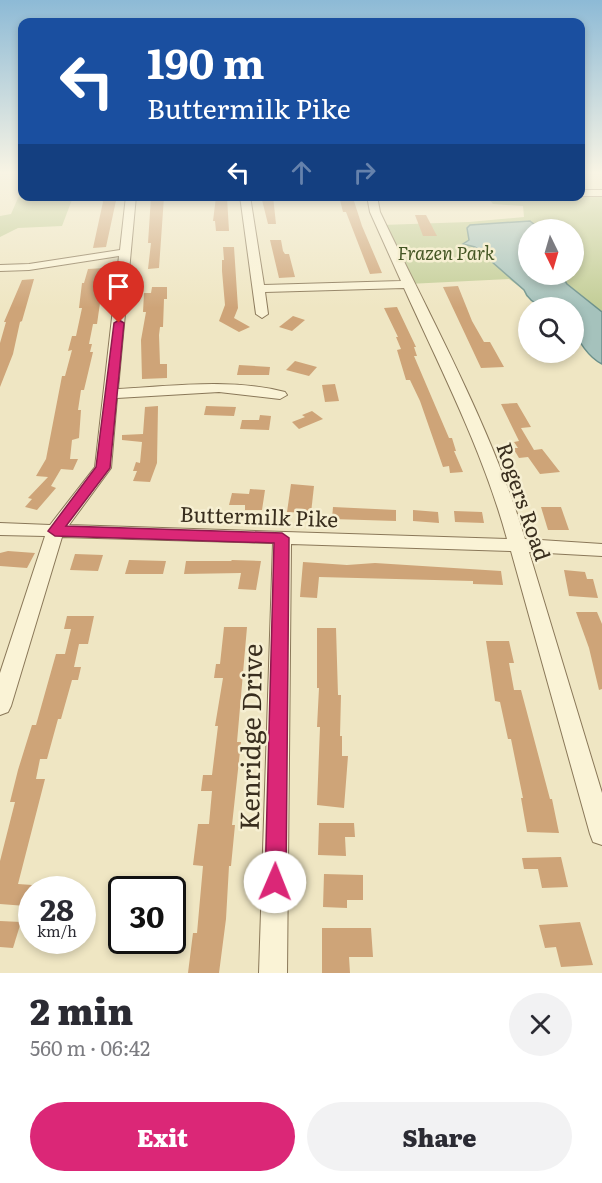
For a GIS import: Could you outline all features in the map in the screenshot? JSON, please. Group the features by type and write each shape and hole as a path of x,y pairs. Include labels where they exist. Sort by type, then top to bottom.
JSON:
{"street":[{"path":"0,706 55,531 103,468 129,217"},
{"path":"248,217 262,314"},
{"name":"Rogers Road","path":"379,217 479,436 505,500 602,834"},
{"path":"0,268 37,266 126,252"},
{"path":"257,289 407,282"},
{"path":"112,394 195,389 261,391 280,395"},
{"name":"Buttermilk Pike","path":"0,529 518,545 602,550"},
{"name":"Kenridge Drive","path":"273,973 282,538"}],"green space":[{"path":"0,217 65,217 62,226 18,228 0,237"},
{"name":"Frazen Park","path":"520,217 602,217 602,364 584,348 584,297 528,297 524,290 509,279 408,284 382,225 469,222"}],"water":[{"path":"518,222 518,285 475,247 463,244 469,240 467,228 470,225"},
{"path":"518,285 568,285 583,297 528,297"},
{"path":"584,298 602,312 602,364 584,348"}],"building":[{"path":"100,217 112,217 106,247 93,248"},
{"path":"150,217 163,217 159,268 148,269 151,243 148,243"},
{"path":"213,217 228,217 229,231 216,231 215,221 213,221"},
{"path":"266,217 275,217 276,224 268,224"},
{"path":"348,217 359,217 382,273 370,274"},
{"path":"416,217 427,217 437,236 423,236"},
{"path":"270,240 281,240 283,251 289,254 295,277 279,278"},
{"path":"223,247 234,247 238,308 234,318 250,327 239,332 219,321 225,305 222,271"},
{"path":"105,268 97,324 93,324 89,344 92,344 90,352 93,352 84,390 81,390 78,410 81,410 79,438 72,440 70,459 78,459 73,470 61,469 51,486 56,488 37,510 25,507 32,499 28,498 48,477 36,476 46,459 62,376 65,376 72,350 68,351 72,336 76,336 82,308 79,308 82,283 84,283 88,269"},
{"path":"34,279 20,322 13,354 0,387 0,343 6,322 4,322 22,280"},
{"path":"458,286 472,321 484,342 490,342 504,367 481,368 443,287"},
{"path":"152,287 167,287 163,327 160,327 159,335 160,364 167,364 167,378 142,379 141,340 146,312 143,312 144,293 151,293"},
{"path":"397,307 416,347 414,347 417,356 414,356 449,438 452,438 456,451 454,451 463,472 450,473 449,466 443,467 420,401 410,380 406,380 397,350 401,349 396,337 398,337 384,308"},
{"path":"293,316 305,320 292,331 279,327"},
{"path":"295,361 317,367 309,376 286,370"},
{"path":"239,365 270,367 269,375 237,375"},
{"path":"335,384 339,401 325,402 322,385"},
{"path":"517,403 531,427 521,428 534,450 542,449 560,472 540,474 528,457 519,458 513,448 518,448 514,442 519,441 501,404"},
{"path":"158,406 157,463 150,482 133,481 137,471 133,471 136,462 140,463 142,442 122,440 122,435 143,434 145,407"},
{"path":"206,406 236,407 234,416 204,415"},
{"path":"312,411 323,419 299,429 292,422 305,417 302,415"},
{"path":"260,415 271,416 269,430 240,429 242,420 259,420"},
{"path":"291,484 314,486 311,513 287,512"},
{"path":"250,489 265,490 262,510 245,510 245,505 229,505 232,493 249,494"},
{"path":"333,507 396,510 396,521 332,519"},
{"path":"541,507 561,507 569,530 548,530"},
{"path":"413,510 438,512 439,523 413,521"},
{"path":"454,511 482,512 484,523 455,522"},
{"path":"8,551 35,553 27,568 0,566 0,553"},
{"path":"75,554 103,555 98,571 70,570"},
{"path":"129,560 166,561 163,574 125,574"},
{"path":"186,561 261,561 256,590 238,589 241,573 184,574"},
{"path":"303,562 347,565 375,563 501,571 503,585 473,584 473,581 319,577 317,598 300,597"},
{"path":"564,570 585,572 587,579 593,579 598,598 569,596"},
{"path":"576,612 597,612 602,624 602,689 599,690 589,648"},
{"path":"67,616 94,616 88,644 79,644 74,667 81,667 78,680 72,680 47,759 40,759 36,779 45,779 20,876 18,876 18,905 0,904 0,861 15,802 10,802 32,725 36,725 56,654 65,654 71,629 64,629"},
{"path":"224,627 247,627 237,742 241,742 232,825 235,825 231,866 229,866 226,919 219,973 188,973 193,933 197,933 203,866 193,865 198,824 209,824 212,791 201,791 203,775 212,775 218,726 215,726 223,678 214,678 216,664 220,664"},
{"path":"317,628 336,628 338,695 341,695 340,736 342,736 342,756 348,756 344,808 317,805 320,727 317,727 319,688 317,688"},
{"path":"486,641 509,641 514,663 509,663 514,690 521,690 550,799 552,799 559,833 527,832 521,798 523,798 511,739 508,739 500,702 495,701"},
{"path":"319,823 354,823 355,837 345,837 346,856 318,855"},
{"path":"561,857 568,887 542,888 538,869 524,869 522,858"},
{"path":"324,874 363,875 363,900 347,900 347,908 323,907"},
{"path":"0,921 18,922 18,932 13,948 0,947"},
{"path":"580,922 593,965 561,967 556,947 545,948 539,925"},
{"path":"322,928 371,928 373,957 349,957 350,973 322,973"}],"route":[{"path":"119,323 103,468 55,531 282,538 275,882"}]}
